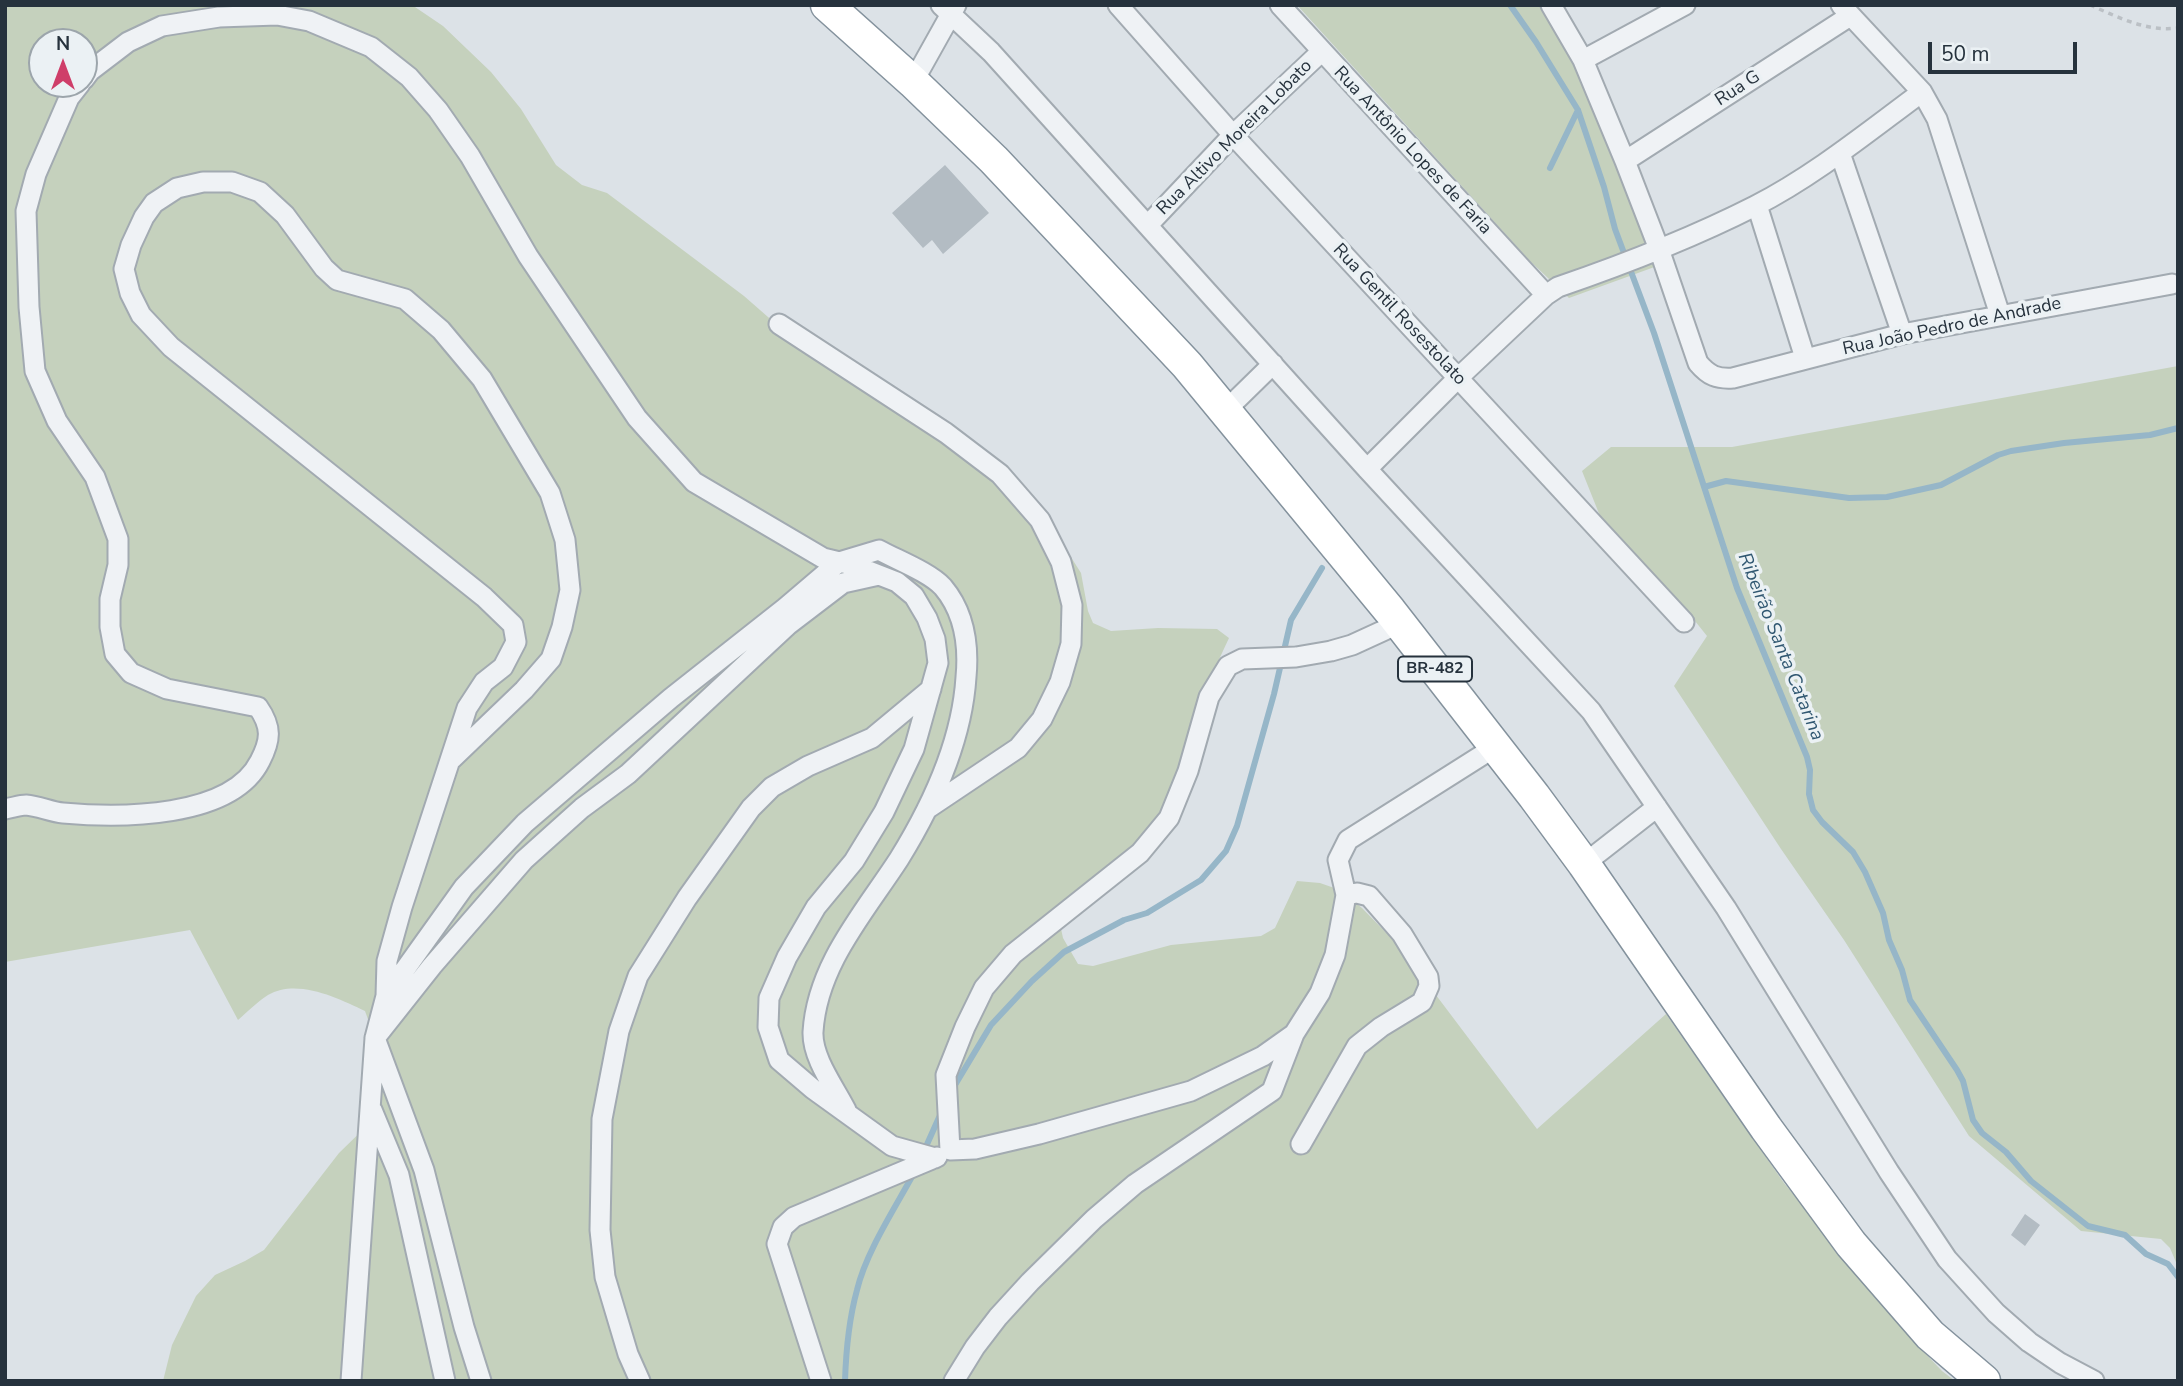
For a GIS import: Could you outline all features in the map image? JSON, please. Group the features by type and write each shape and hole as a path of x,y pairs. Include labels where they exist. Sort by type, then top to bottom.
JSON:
{"highway":[{"name":"BR-482","path":"827,5 913,82 993,160 1136,308 1225,411 1400,623 1584,864 1766,1128 1851,1244 1930,1335 1984,1381"}],"street":[{"name":"Rua Gentil Rosestolato","path":"1118,5 1233,135 1684,622"},
{"name":"Rua Antônio Lopes de Faria","path":"1280,5 1546,295"},
{"path":"1551,5 1583,60 1659,249"},
{"path":"1583,60 1685,5"},
{"path":"913,82 949,8 1367,469 1591,711 1726,908 1941,1252 1996,1313 2029,1342 2094,1381"},
{"path":"1846,11 1922,92 1937,119 2000,315"},
{"name":"Rua G","path":"1625,162 1846,11"},
{"path":"98,65 128,42 162,26 219,17 276,15 309,21 371,47 409,77 438,110 470,156 528,256 637,418 694,482 764,526 823,558 897,582 914,596 935,639 938,663 914,749 884,812 854,861 816,907 787,957 769,998 768,1027 779,1060 813,1089 892,1146 943,1154"},
{"name":"Rua Altivo Moreira Lobato","path":"1148,225 1233,135 1321,52"},
{"path":"1367,469 1546,295 1558,287 1659,249 1757,205 1840,153 1922,92"},
{"path":"5,809 27,805 60,813 119,816 178,809 227,795 254,772 268,746 268,720 258,707 167,689 131,673 115,654 110,627 110,598 118,565 118,539 95,477 57,421 35,372 29,307 26,211 36,174 69,98"},
{"path":"1840,153 1902,334"},
{"path":"351,1381 375,1038 386,996 387,961 467,708 484,682 503,667 516,642 513,625 484,597 172,346 141,315 130,293 124,269 144,217 155,203 177,188 203,182 232,182 260,192 285,215 324,268 337,280 405,299 441,330 482,379 550,493 565,540 570,590 562,627 551,659 524,690 452,759"},
{"path":"1757,205 1805,358"},
{"name":"Rua João Pedro de Andrade","path":"1659,249 1699,363 1711,375 1721,379 1902,334 2172,284"},
{"path":"779,324 946,433 1000,474 1040,520 1061,562 1072,605 1070,644 1060,682 1042,719 1018,748 926,809"},
{"path":"1225,411 1273,364"},
{"path":"386,996 464,887 525,823 671,698 839,562 878,550 942,586 960,614 968,655 960,723 946,766 900,857 839,949 826,974 817,1006 813,1035 819,1059 848,1114"},
{"path":"375,1038 432,966 524,860 582,808 628,774 788,625 843,583 879,575"},
{"path":"943,1154 946,1075 984,988 1013,954 1140,853 1169,818 1188,771 1209,697 1228,666 1242,659 1296,657 1331,651 1352,645 1400,623"},
{"path":"640,1381 628,1354 605,1277 600,1230 603,1119 618,1031 638,976 687,898 751,808 772,787 808,766 872,738 931,689"},
{"path":"954,1381 998,1317 1094,1219 1135,1184 1272,1091 1294,1034 1320,993 1335,955 1346,895 1338,860 1348,840 1495,747"},
{"path":"1584,864 1657,807"},
{"path":"1301,1144 1357,1046 1381,1027 1422,1002 1429,986 1428,977 1402,934 1369,896 1357,893 1346,895"},
{"path":"821,1381 777,1244 783,1227 794,1217 943,1154 1039,1134 1191,1091 1263,1056 1294,1034"},
{"path":"375,1038 424,1170 481,1381"},
{"path":"370,1106 399,1175 445,1381"}],"path":[{"path":"2090,5 2125,21 2150,28 2178,28"}],"green space":[{"path":"5,5 412,5 443,26 491,72 521,109 556,165 582,185 607,193 744,296 808,352 937,423 1045,516 1081,573 1093,623 1111,631 1158,628 1217,629 1229,638 1208,683 1170,799 1137,847 1060,924 1063,938 1078,964 1093,966 1171,945 1261,936 1275,928 1297,881 1320,883 1340,890 1399,946 1537,1129 1666,1014 1784,1183 1922,1350 1955,1381 163,1381 172,1345 196,1296 215,1275 264,1250 339,1153 380,1113 379,1050 365,1011 317,992 292,988 268,995 238,1020 190,930 5,962"},
{"path":"1297,5 1543,5 1569,43 1660,265 1569,298 1529,260"},
{"path":"2178,366 2178,1267 2170,1248 2161,1239 2081,1231 1969,1136 1844,940 1674,686 1707,636 1691,616 1606,531 1582,471 1611,447 1732,447"}],"building":[{"path":"945,165 989,213 943,254 932,240 923,248 892,213"},
{"path":"2025,1214 2040,1225 2025,1246 2011,1235"}],"waterway":[{"name":"Ribeirão Santa Catarina","path":"1510,5 1578,110 1615,229 1654,333 1737,588 1807,757 1810,770 1809,794 1813,810 1853,852 1865,872 1883,913 1889,940 1902,970 1910,1000 1963,1081 1973,1120 1982,1133 2006,1152 2031,1181 2088,1226 2125,1235 2146,1254 2168,1264 2178,1277"},
{"path":"1550,168 1578,110"},
{"path":"1704,487 1726,481 1849,498 1887,497 1941,485 2011,451 2150,435 2178,428"},
{"path":"952,1090 991,1025 1032,981 1064,952 1124,920 1147,913 1201,880 1226,851 1237,826 1274,694 1291,620 1322,568"},
{"path":"924,1151 941,1113"},
{"path":"845,1381 850,1323 861,1275 882,1230 914,1173"}]}
